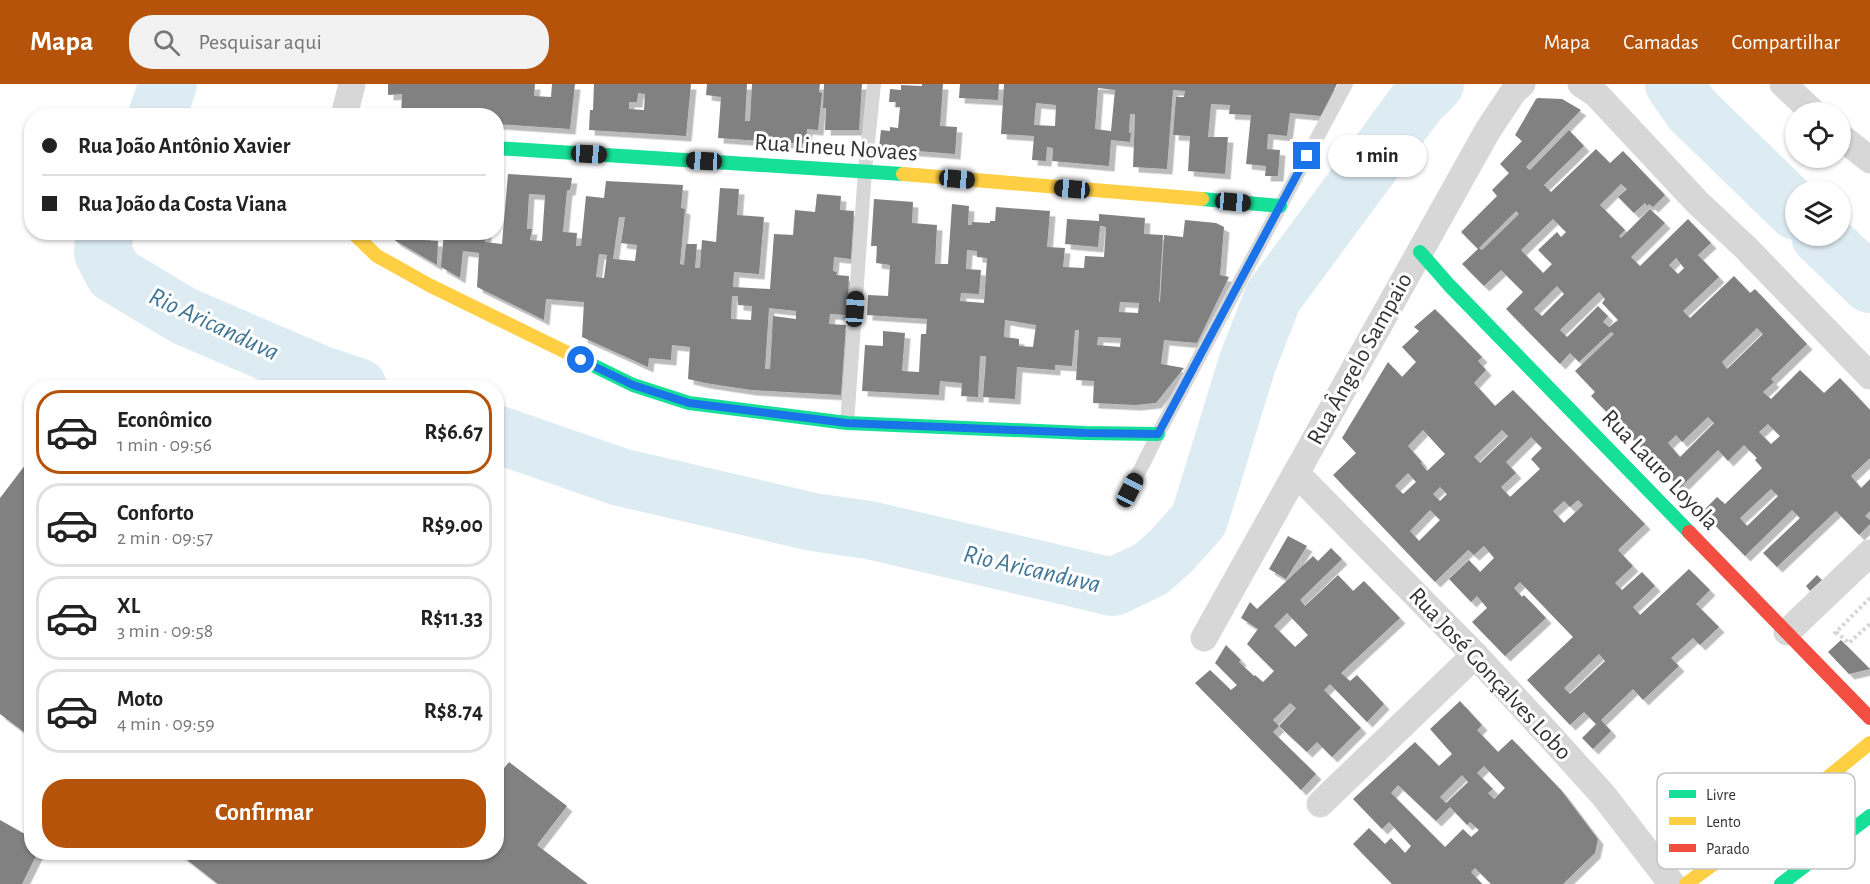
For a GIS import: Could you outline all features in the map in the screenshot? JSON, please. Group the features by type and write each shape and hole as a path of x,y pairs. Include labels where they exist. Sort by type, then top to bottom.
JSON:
{"main road":[{"name":"Rua Lineu Novaes","path":"504,148 865,171 1280,206"},
{"path":"360,240 377,256 429,285 633,385 689,403 847,423 1158,434"},
{"name":"Rua Lauro Loyola","path":"1419,252 1870,718"},
{"path":"1833,773 1870,743"},
{"path":"1855,827 1870,816"},
{"path":"1686,884 1707,869"},
{"path":"1781,884 1801,869"}],"street":[{"path":"346,108 352,84"},
{"name":"Rua Ângelo Sampaio","path":"1204,638 1488,130 1522,84"},
{"path":"1581,84 1597,95 1697,202 1870,376"},
{"path":"1783,84 1802,102"},
{"path":"1851,145 1870,160"},
{"name":"Rua José Gonçalves Lobo","path":"1296,473 1475,655 1604,796 1657,865"},
{"path":"1787,632 1870,553"},
{"path":"1320,804 1475,655"},
{"name":"Rua José Gonçalves Lobo","path":"1660,869 1672,884"}],"lane":[{"path":"847,423 865,171 874,84"},
{"path":"1130,490 1346,84"}],"path":[{"path":"1870,598 1836,632 1849,643 1870,624"}],"building":[{"path":"388,84 535,84 534,96 551,97 552,84 575,84 570,129 504,125 504,108 401,108 402,94 388,95"},
{"path":"594,84 691,84 686,136 589,130 590,110 593,110","holes":["638,93 645,94 644,110 629,109 629,102 637,102"]},
{"path":"707,84 747,84 745,121 750,121 752,84 820,84 819,92 822,93 818,130 807,129 806,144 718,138 721,97 706,95"},
{"path":"824,84 862,84 859,130 825,130"},
{"path":"922,84 943,84 940,126 957,127 955,154 879,148 881,130 890,131 890,127 898,128 900,107 896,107 896,102 889,102 890,89 901,90 901,85 922,86"},
{"path":"960,84 999,84 998,100 959,98"},
{"path":"1004,84 1337,84 1321,116 1290,113 1287,136 1268,134 1267,149 1280,150 1278,176 1265,176 1266,166 1246,164 1251,115 1229,114 1230,105 1211,104 1208,137 1228,137 1225,174 1188,171 1190,136 1173,135 1176,97 1184,97 1185,91 1173,90 1167,169 1133,167 1135,114 1130,114 1130,142 1111,140 1109,166 1052,161 1053,148 1047,147 1046,161 1032,160 1034,136 1001,134","holes":["1098,88 1115,90 1111,131 1095,129","1036,103 1056,105 1055,126 1034,125"]},
{"path":"1536,99 1562,99 1581,110 1526,167 1530,170 1569,130 1584,146 1544,185 1551,192 1596,149 1610,163 1623,151 1665,195 1653,207 1645,203 1634,213 1618,197 1627,189 1621,184 1600,205 1625,230 1619,236 1621,238 1650,209 1665,223 1631,257 1640,266 1688,219 1711,243 1698,255 1719,277 1683,311 1690,318 1734,276 1750,293 1755,289 1807,344 1771,379 1774,382 1763,392 1771,399 1800,370 1824,393 1840,378 1870,410 1870,458 1851,476 1861,488 1870,479 1870,511 1865,516 1870,520 1870,524 1859,535 1836,511 1777,567 1763,553 1800,518 1792,510 1745,556 1702,512 1717,497 1725,504 1762,468 1755,460 1757,458 1744,445 1728,461 1718,450 1680,488 1591,396 1595,392 1575,371 1614,334 1611,332 1579,362 1570,353 1560,364 1506,309 1523,292 1501,270 1484,286 1462,264 1478,249 1461,232 1497,196 1492,190 1509,173 1500,164 1522,141 1515,135","holes":["1516,211 1519,214 1482,250 1479,248","1553,219 1566,232 1561,237 1557,232 1538,250 1552,264 1543,273 1521,250","1676,258 1684,268 1678,274 1669,265","1557,286 1564,294 1542,316 1534,309","1599,292 1605,299 1602,303 1618,320 1609,327 1603,322 1608,316 1598,306 1567,337 1560,330","1757,328 1763,334 1727,369 1722,362","1708,417 1714,423 1680,457 1668,443 1676,435 1682,442","1768,424 1780,436 1771,444 1759,432","1771,489 1778,496 1747,526 1740,518"]},
{"path":"508,174 572,178 570,190 567,190 563,232 577,233 576,246 581,246 586,196 604,198 606,181 683,185 681,208 685,209 680,264 684,265 686,244 697,244 695,268 700,268 702,240 716,242 720,188 739,189 737,215 764,217 759,274 734,272 733,287 770,289 774,234 793,235 795,210 815,212 817,194 841,196 840,210 854,211 851,259 834,257 833,271 837,272 836,275 849,276 847,315 830,314 829,324 846,325 841,395 751,390 688,379 690,347 672,345 671,360 649,358 648,367 582,337 584,302 546,299 544,320 477,287 479,253 463,251 460,278 441,267 443,240 485,240 485,242 502,244 504,240","holes":["529,194 545,195 542,241 530,240 532,229 527,229","619,217 625,217 621,243 637,245 635,261 613,259","599,254 607,255 604,278 596,277","732,296 738,296 738,305 752,306 751,320 731,319","769,308 796,311 796,319 773,316 770,369 765,369"]},
{"path":"874,199 913,202 912,223 937,225 935,264 948,264 952,204 969,206 968,225 972,225 972,222 995,221 996,207 1050,211 1047,247 1065,248 1063,267 1084,268 1085,256 1104,257 1106,227 1100,226 1098,247 1065,244 1067,219 1099,221 1099,214 1145,218 1144,234 1163,235 1160,302 1164,235 1183,237 1185,220 1216,223 1224,227 1220,275 1229,277 1197,343 1164,340 1161,364 1184,368 1156,403 1135,405 1093,403 1094,381 1076,380 1079,330 1075,330 1072,366 1055,365 1055,370 1017,367 1015,399 983,397 986,356 980,356 978,397 961,396 962,383 940,381 939,395 862,391 865,345 883,346 883,331 905,333 902,371 919,372 921,334 926,334 927,319 867,315 868,295 888,296 890,265 876,263 877,246 871,246","holes":["967,250 977,251 977,257 987,258 984,303 960,301 961,293 979,294 981,270 966,269","1120,302 1139,303 1138,313 1119,312","1005,320 1036,325 1033,347 1019,346 1019,339 1004,337","1098,337 1121,338 1120,347 1097,345"]},
{"path":"396,241 438,241 437,265"},
{"path":"1435,309 1482,357 1478,361 1486,370 1474,383 1495,406 1513,390 1645,524 1618,550 1633,566 1615,583 1622,590 1642,572 1655,586 1633,607 1640,615 1689,569 1710,590 1696,604 1719,627 1700,645 1693,638 1671,658 1679,666 1643,700 1633,689 1601,720 1611,731 1593,749 1582,738 1596,724 1584,712 1570,725 1527,680 1573,637 1520,582 1514,588 1546,618 1505,656 1472,622 1487,608 1477,596 1471,602 1449,579 1469,560 1480,572 1494,558 1484,546 1474,555 1468,550 1435,582 1333,475 1356,453 1342,438 1388,362 1402,377 1416,362 1402,347 1419,331 1414,327","holes":["1423,430 1445,454 1427,471 1408,446","1502,430 1508,436 1480,463 1474,457","1531,437 1542,448 1531,459 1540,469 1510,497 1501,487 1516,473 1506,462","1408,473 1416,482 1403,494 1395,486","1440,487 1447,494 1440,501 1433,494","1578,500 1583,505 1564,523 1553,511 1564,501 1570,507","1430,510 1440,520 1419,541 1410,531","1599,654 1605,661 1570,694 1564,688"]},
{"path":"24,467 24,732 0,714 0,498"},
{"path":"1288,536 1307,546 1286,579 1269,569"},
{"path":"1331,548 1342,559 1300,600 1305,606 1338,575 1353,591 1364,581 1400,618 1341,673 1350,681 1357,675 1384,704 1367,722 1330,684 1324,690 1361,728 1332,757 1317,742 1307,752 1279,726 1273,732 1316,774 1301,790 1195,683 1210,670 1231,690 1237,685 1215,663 1226,645 1241,660 1239,662 1263,682 1274,671 1247,644 1258,629 1241,618 1250,602 1257,609 1313,556 1318,561","holes":["1287,613 1308,635 1295,647 1274,626","1290,703 1296,708 1279,726 1273,720"]},
{"path":"1817,575 1822,580 1810,591 1806,586"},
{"path":"1841,640 1870,669 1849,674 1828,652"},
{"path":"1460,701 1482,725 1477,730 1498,752 1512,739 1561,790 1598,839 1595,853 1563,884 1491,884 1475,868 1471,872 1482,884 1392,884 1353,844 1369,828 1385,844 1391,838 1405,853 1411,846 1389,822 1382,829 1353,799 1415,742 1439,766 1452,754 1430,729","holes":["1484,766 1505,788 1494,799 1488,793 1493,789 1477,773","1462,775 1468,782 1446,803 1440,797","1398,785 1436,821 1450,807 1467,825 1470,822 1479,830 1471,837 1463,829 1445,847 1391,793"]},
{"path":"509,762 567,806 537,845 588,884 218,884 187,860 504,860 504,768"},
{"path":"0,820 24,834 24,860 34,860 22,884 0,884"}],"waterway":[{"name":"Rio Aricanduva","path":"160,108 168,84"},
{"name":"Rio Aricanduva","path":"504,437 620,477 813,522 869,530 1113,587 1151,569 1199,520 1247,364 1273,297 1417,102 1435,84"},
{"name":"Rio Aricanduva","path":"1674,84 1692,110 1785,200"},
{"name":"Rio Aricanduva","path":"104,240 103,253 114,274 184,316 337,380"},
{"name":"Rio Aricanduva","path":"1830,246 1870,284"}],"traffic: fast":[{"path":"504,149 903,174"},
{"path":"1202,199 1280,206"},
{"path":"1420,252 1449,285 1689,532"},
{"path":"578,358 633,385 689,403 847,423 1158,434"},
{"path":"1855,827 1870,816"},
{"path":"1781,884 1801,869"}],"traffic: slow":[{"path":"903,174 1202,199"},
{"path":"360,240 377,256 429,285 578,358"},
{"path":"1833,773 1870,743"},
{"path":"1686,884 1707,869"}],"traffic: jam":[{"path":"1689,532 1870,718"}],"route":[{"path":"581,360 633,385 689,403 847,423 1158,434 1307,156"}]}
